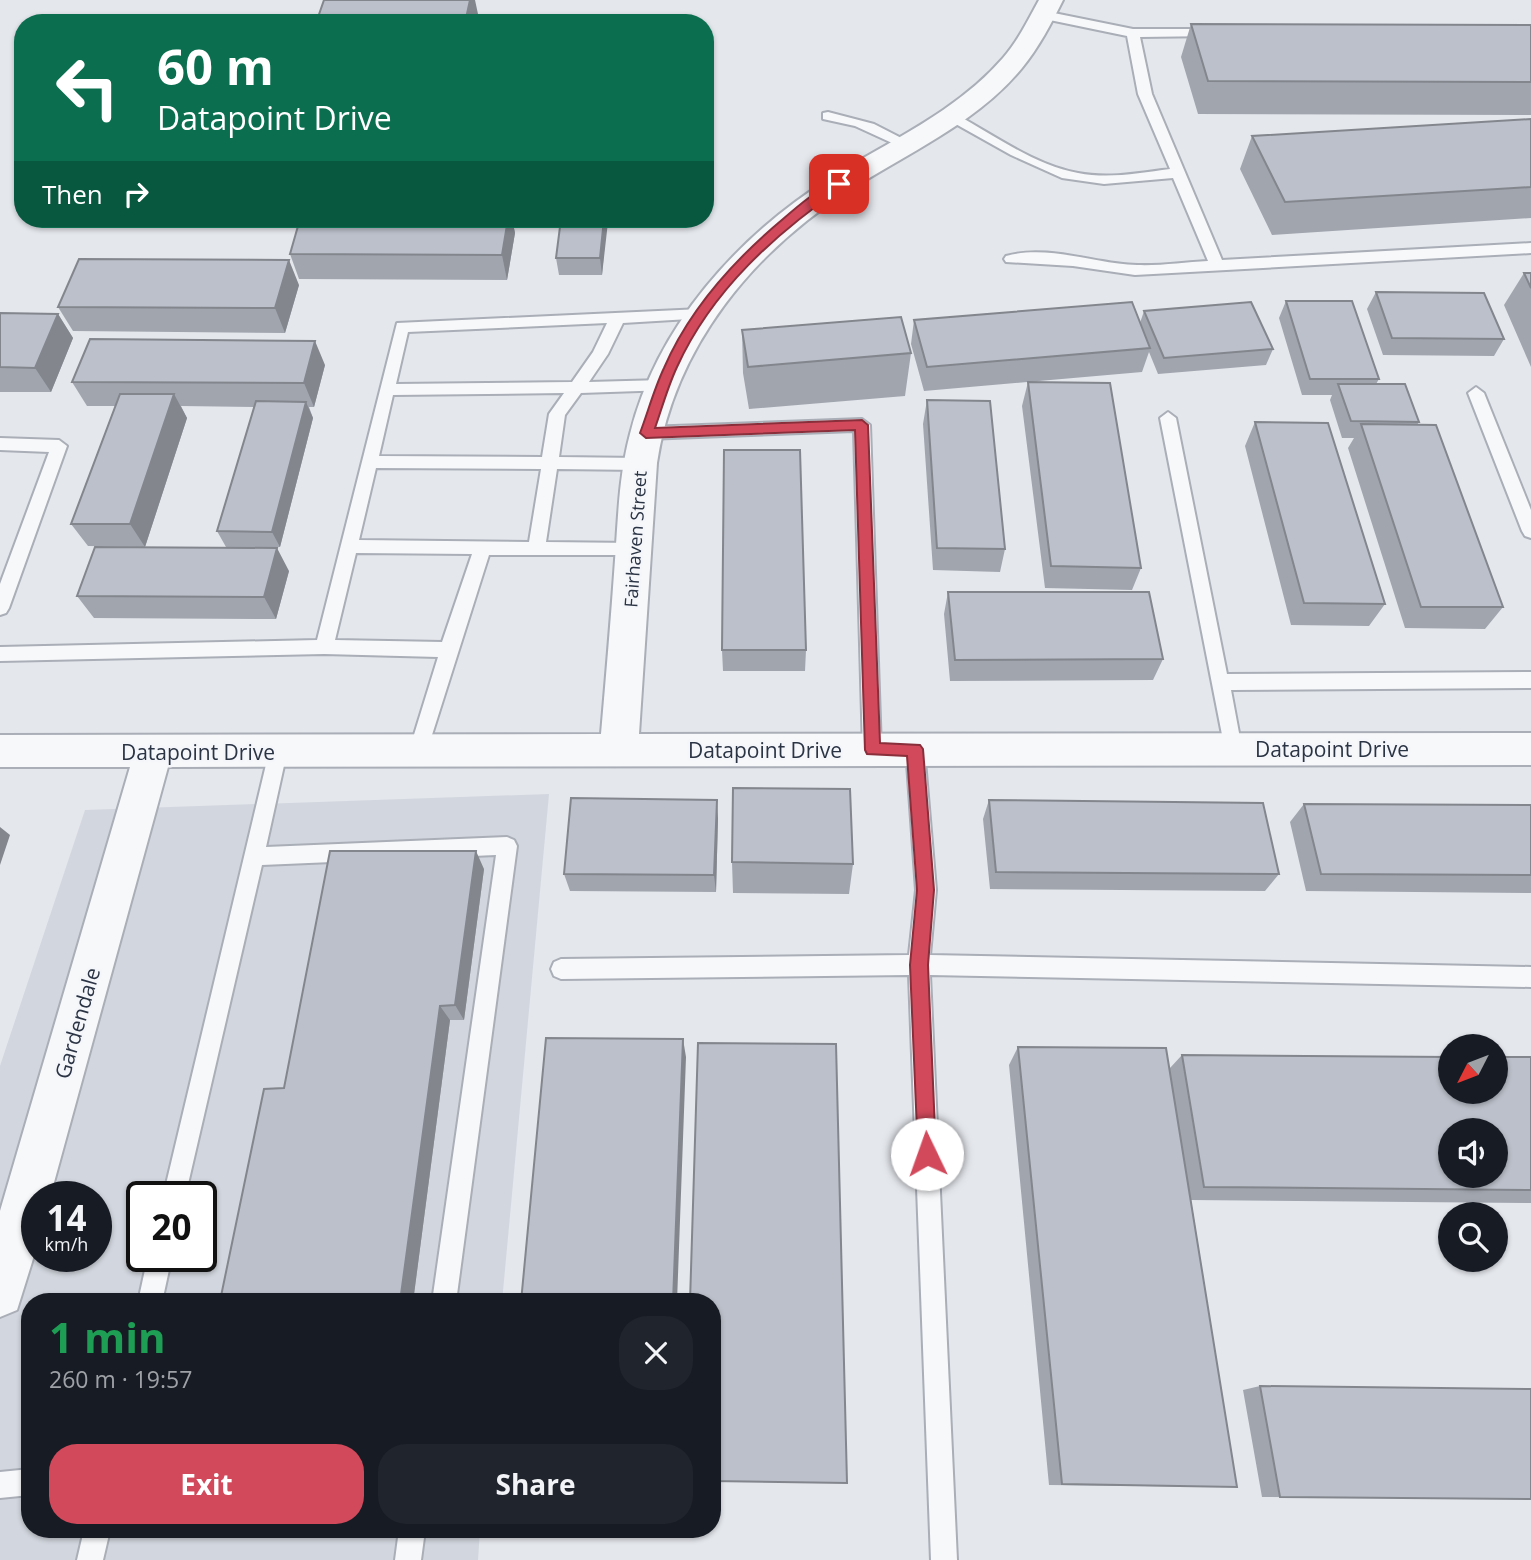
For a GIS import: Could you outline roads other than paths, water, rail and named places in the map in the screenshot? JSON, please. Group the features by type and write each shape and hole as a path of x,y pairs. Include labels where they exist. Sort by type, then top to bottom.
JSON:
{"street":[{"name":"Fairhaven Street","path":"619,750 640,464 646,433 670,367 701,314 725,282 760,245 798,213 839,184 952,118 991,87 1017,59 1047,8"},
{"name":"Datapoint Drive","path":"0,751 153,753 1531,749"},
{"name":"Gardendale","path":"0,1293 153,753"}],"lane":[{"path":"1047,8 1133,33 1224,32"},
{"path":"1133,33 1145,94 1217,265"},
{"path":"828,116 872,125 908,145"},
{"path":"952,118 1076,178 1104,180 1177,173"},
{"path":"1011,259 1055,258 1135,270 1531,248"},
{"path":"324,647 402,327 701,314"},
{"path":"537,548 557,414 600,354 617,319"},
{"path":"387,390 663,386"},
{"path":"1476,393 1531,531"},
{"path":"1168,418 1233,749"},
{"path":"646,433 862,425 873,750"},
{"path":"0,444 59,446 0,608"},
{"path":"369,462 640,464"},
{"path":"349,546 634,550"},
{"path":"418,751 483,548"},
{"path":"0,654 324,647 449,650"},
{"path":"1220,682 1531,680"},
{"path":"915,749 926,890 919,965 944,1560"},
{"path":"178,1181 278,752"},
{"path":"253,856 507,846 445,1293"},
{"path":"561,969 919,965 1531,977"},
{"path":"151,1293 156,1272"},
{"path":"0,1485 21,1483"},
{"path":"90,1560 95,1538"},
{"path":"408,1560 411,1538"}]}
